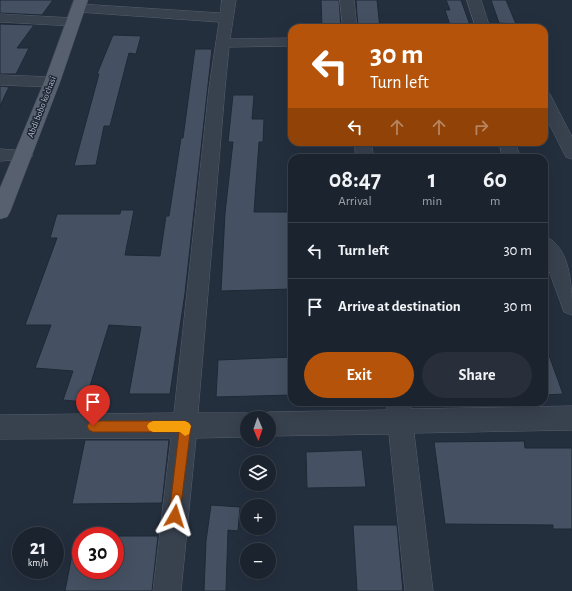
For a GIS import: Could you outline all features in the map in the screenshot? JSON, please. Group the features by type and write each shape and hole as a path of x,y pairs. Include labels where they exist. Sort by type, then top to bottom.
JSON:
{"main road":[{"name":"Abdi bobo ko'chasi","path":"0,212 24,155 78,10"}],"street":[{"path":"346,0 349,24"},
{"path":"474,0 482,24"},
{"path":"0,18 78,10 228,9 222,43 185,426 167,591"},
{"path":"222,43 288,42"},
{"path":"0,80 52,82"},
{"path":"548,106 572,153"},
{"path":"0,155 24,155"},
{"path":"548,248 552,252 572,306"},
{"path":"399,411 419,591"},
{"path":"276,423 399,411 572,418"},
{"path":"0,427 240,425"}],"building":[{"path":"0,0 53,0 42,15 0,13"},
{"path":"321,0 339,0 341,24 322,24"},
{"path":"356,0 377,0 380,24 358,24"},
{"path":"446,0 461,0 470,24 450,24 445,10 450,10"},
{"path":"491,0 506,0 516,24 499,23"},
{"path":"0,24 34,25 17,48 29,48 16,74 0,74"},
{"path":"113,35 141,36 136,54 129,53 110,126 104,126 96,165 74,166 99,74 97,74"},
{"path":"195,49 212,49 185,293 170,394 129,394 141,327 109,325 85,402 63,400 73,371 35,368 51,325 25,325 57,238 50,238 57,214 120,214 121,210 134,210 125,255 160,256 166,216 169,216 181,138 183,138"},
{"path":"0,86 9,87 0,106"},
{"path":"233,95 254,95 252,119 264,119 263,142 259,142 254,212 288,212 288,289 221,291 225,213 233,142 228,142"},
{"path":"548,353 563,394 548,395"},
{"path":"288,357 288,395 216,397 218,360"},
{"path":"85,440 169,440 162,503 72,504"},
{"path":"524,441 525,448 572,448 572,529 553,529 553,525 445,524 434,442"},
{"path":"362,450 366,487 307,488 306,452"},
{"path":"211,505 240,507 238,531 228,530 226,591 204,591 206,541"},
{"path":"353,525 397,525 403,591 357,591"},
{"path":"124,536 158,536 152,591 65,591 72,554 72,579 124,579"}],"slow traffic":[{"path":"153,426 185,426 185,430"}],"route":[{"path":"93,426 185,426 175,516"}]}
